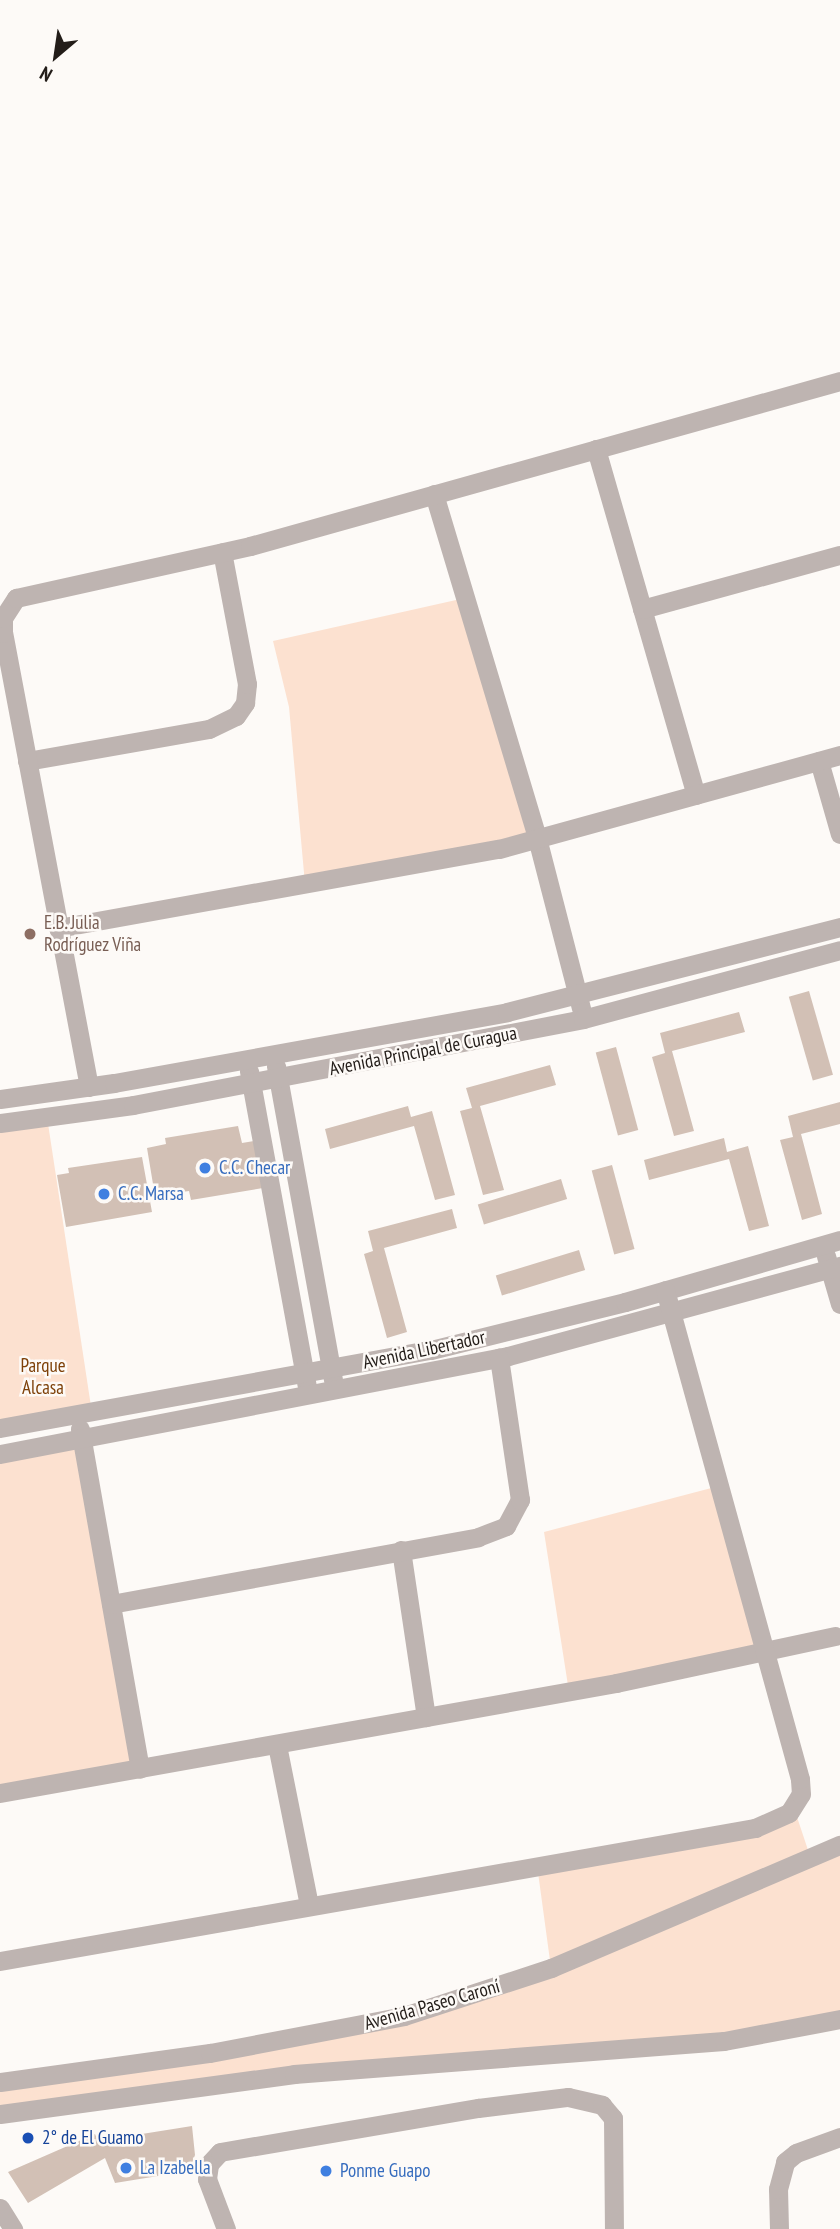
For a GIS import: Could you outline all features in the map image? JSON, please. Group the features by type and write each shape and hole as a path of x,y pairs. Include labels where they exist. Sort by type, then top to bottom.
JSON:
{"street":[{"path":"89,1087 3,633 3,618 10,604 32,592 222,552 840,380"},
{"path":"596,449 696,795"},
{"path":"434,494 537,838 583,1019"},
{"path":"27,761 209,729 236,716 245,703 247,684 222,552"},
{"path":"642,609 840,555"},
{"path":"58,928 449,859 537,838 840,755"},
{"path":"819,761 840,834"},
{"name":"Avenida Principal de Curagua","path":"0,1099 247,1060 578,996 840,927"},
{"name":"Avenida Principal de Curagua","path":"0,1123 251,1083 583,1019 840,950"},
{"path":"274,1055 335,1392"},
{"path":"247,1060 309,1396"},
{"path":"832,1243 840,1304"},
{"name":"Avenida Libertador","path":"0,1428 331,1370 525,1328 832,1243"},
{"name":"Avenida Libertador","path":"0,1454 335,1392 499,1358 672,1314 835,1267"},
{"path":"0,1961 755,1828 785,1818 798,1801 801,1787 665,1290"},
{"path":"111,1604 491,1534 506,1526 517,1512 520,1493 499,1358"},
{"path":"78,1416 140,1769"},
{"path":"401,1550 426,1717"},
{"path":"0,1793 426,1717 835,1636"},
{"path":"277,1745 309,1905"},
{"name":"Avenida Paseo Caroní","path":"0,2082 211,2053 404,2015 551,1968 840,1844"},
{"path":"0,2114 294,2074 699,2043 840,2019"},
{"path":"226,2229 207,2179 209,2164 220,2152 478,2108 568,2097 602,2105 614,2118 614,2229"},
{"path":"779,2229 778,2189 785,2162 796,2152 840,2137"},
{"path":"0,2208 13,2229"}],"green space":[{"path":"465,598 537,838 305,884 289,707 273,641"},
{"name":"Parque Alcasa","path":"47,1117 92,1413 0,1428 0,1123"},
{"path":"82,1439 140,1769 0,1793 0,1454"},
{"path":"719,1486 765,1652 569,1692 544,1532"},
{"path":"794,1808 810,1856 840,1845 840,2019 586,2053 0,2114 0,2082 318,2034 551,1968 537,1865 755,1828"}],"building":[{"path":"809,991 833,1075 813,1080 789,997"},
{"path":"739,1012 745,1032 672,1051 694,1131 674,1136 652,1057 665,1053 660,1033"},
{"path":"616,1047 638,1130 618,1136 596,1052"},
{"path":"550,1065 556,1085 480,1106 504,1190 483,1195 460,1111 472,1108 466,1088"},
{"path":"840,1102 840,1124 801,1134 822,1214 802,1220 780,1140 793,1137 788,1116"},
{"path":"408,1106 411,1117 432,1111 455,1195 435,1200 414,1126 330,1149 325,1129"},
{"name":"C.C. Checar","path":"238,1126 242,1143 254,1141 263,1188 191,1200 189,1191 155,1196 147,1148 166,1144 165,1138"},
{"path":"724,1138 727,1152 748,1146 769,1226 749,1231 729,1159 649,1180 644,1160"},
{"name":"C.C. Marsa","path":"142,1157 152,1212 66,1227 57,1175 69,1173 68,1168"},
{"path":"612,1165 635,1249 614,1254 592,1170"},
{"path":"561,1179 567,1199 484,1225 478,1204"},
{"path":"452,1209 457,1228 384,1248 407,1332 387,1338 364,1254 373,1251 368,1231"},
{"path":"579,1250 585,1270 502,1296 496,1275"},
{"path":"192,2126 195,2155 189,2171 115,2183 105,2158 28,2203 8,2172 95,2134 98,2141"}],"place":[{"name":"E.B. Julia Rodríguez Viña","path":"30,934"},
{"name":"C.C. Checar","path":"205,1168"},
{"name":"C.C. Marsa","path":"104,1194"},
{"name":"2° de El Guamo","path":"28,2138"},
{"name":"La Izabella","path":"126,2168"},
{"name":"Ponme Guapo","path":"326,2171"}]}
